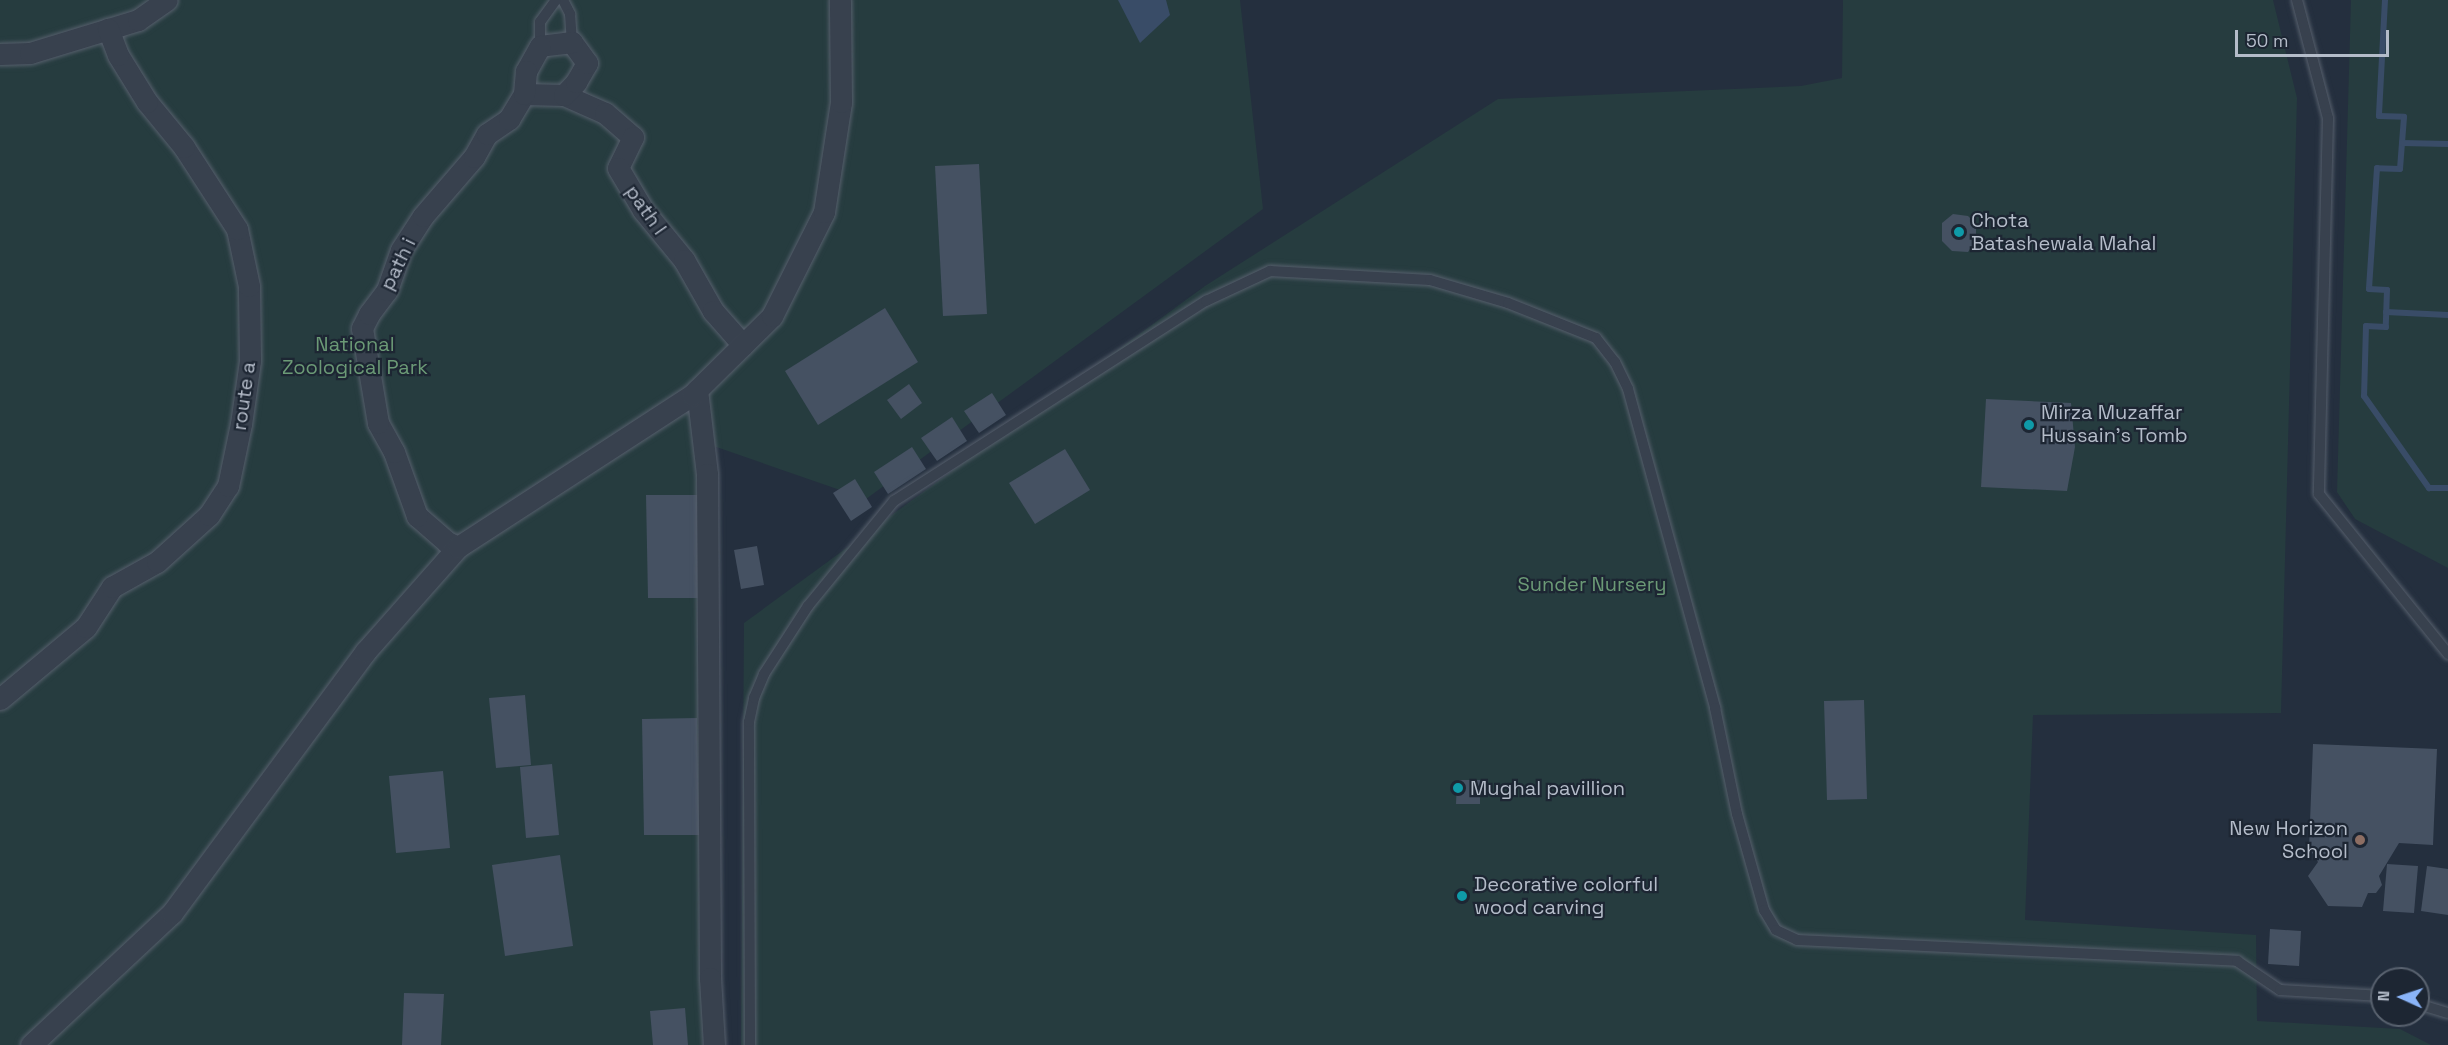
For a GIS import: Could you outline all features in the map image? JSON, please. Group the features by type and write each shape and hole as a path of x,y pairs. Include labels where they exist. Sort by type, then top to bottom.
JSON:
{"street":[{"path":"0,54 30,53 138,20 167,0"},
{"path":"31,1045 172,913 365,652 458,547 697,390 772,316 824,212 841,102 840,0"},
{"name":"route a","path":"0,699 65,647 86,627 112,587 157,562 209,515 228,486 241,424 250,361 249,286 237,229 184,147 147,102 118,55 108,29"},
{"path":"524,94 564,95 587,63 572,42 540,46"},
{"name":"path i","path":"458,547 447,542 417,516 394,452 378,423 362,328 369,314 387,290 401,250 423,216 474,157 487,134 508,119 524,94 526,71 540,46"},
{"name":"path l","path":"564,95 605,113 633,137 618,168 643,210 684,260 713,311 743,345"},
{"path":"697,390 707,474 710,967 714,1045"}],"lane":[{"path":"540,46 540,22 556,0"},
{"path":"563,0 570,14 572,42"},
{"path":"2297,0 2328,118 2319,494 2448,654"},
{"path":"750,1045 749,722 754,698 764,674 808,606 894,501 1206,301 1270,271 1430,280 1508,303 1596,338 1615,362 1628,389 1715,708 1737,814 1764,910 1776,930 1797,940 2237,961 2280,990 2370,995"},
{"path":"2430,1006 2448,1013"},
{"path":"2430,1006 2448,1019"}],"green space":[{"name":"National Zoological Park","path":"0,0 1240,0 1263,209 866,499 699,441 703,1045 0,1045"},
{"name":"Sunder Nursery","path":"1843,0 2273,0 2297,98 2281,713 2033,715 2025,920 2256,935 2257,1021 2400,1029 2431,1045 741,1045 744,623 1205,286 1498,99 1801,86 1842,78"},
{"path":"2351,0 2448,0 2448,568 2355,519 2337,492"}],"water":[{"path":"1118,0 1166,0 1170,15 1140,43"}],"building":[{"path":"979,164 987,314 943,316 935,166"},
{"name":"Chota Batashewala Mahal","path":"1953,214 1968,216 1976,224 1976,240 1968,252 1952,251 1942,241 1942,223"},
{"path":"885,308 918,362 818,425 785,371"},
{"path":"909,384 922,403 901,419 887,400"},
{"path":"992,393 1006,415 979,433 964,411"},
{"name":"Mirza Muzaffar Hussain’s Tomb","path":"1986,399 2071,403 2075,447 2067,491 1981,487"},
{"path":"952,417 967,441 937,461 921,438"},
{"path":"912,447 926,469 888,494 874,472"},
{"path":"1065,449 1090,490 1035,524 1009,483"},
{"path":"855,479 872,507 851,521 833,493"},
{"path":"646,495 698,495 699,598 648,598"},
{"path":"757,546 764,585 741,589 734,550"},
{"path":"525,695 531,765 496,768 489,698"},
{"path":"1864,700 1867,799 1827,800 1824,701"},
{"path":"697,718 699,835 644,835 642,719"},
{"path":"2313,744 2437,749 2433,845 2399,843 2379,876 2382,885 2376,893 2368,893 2362,907 2328,906 2308,876 2318,862 2309,848"},
{"path":"552,764 559,835 526,838 520,767"},
{"path":"443,771 450,848 396,853 389,776"},
{"path":"1457,780 1480,780 1480,804 1456,804"},
{"path":"560,855 573,946 505,956 492,865"},
{"path":"2387,864 2418,866 2414,913 2383,911"},
{"path":"2427,866 2448,869 2448,915 2421,911"},
{"path":"2270,929 2301,931 2299,966 2268,964"},
{"path":"404,993 444,994 441,1045 402,1045"},
{"path":"685,1008 688,1045 653,1045 650,1011"}],"waterway":[{"path":"2385,0 2379,116 2404,117 2400,169 2377,168 2369,289 2387,290 2386,327 2366,326 2364,396 2429,488 2448,488"},
{"path":"2402,143 2448,144"},
{"path":"2386,312 2448,315"}],"place":[{"name":"Chota Batashewala Mahal","path":"1959,232"},
{"name":"Mirza Muzaffar Hussain’s Tomb","path":"2029,425"},
{"name":"Mughal pavillion","path":"1458,788"},
{"name":"New Horizon School","path":"2360,840"},
{"name":"Decorative colorful wood carving","path":"1462,896"}]}
